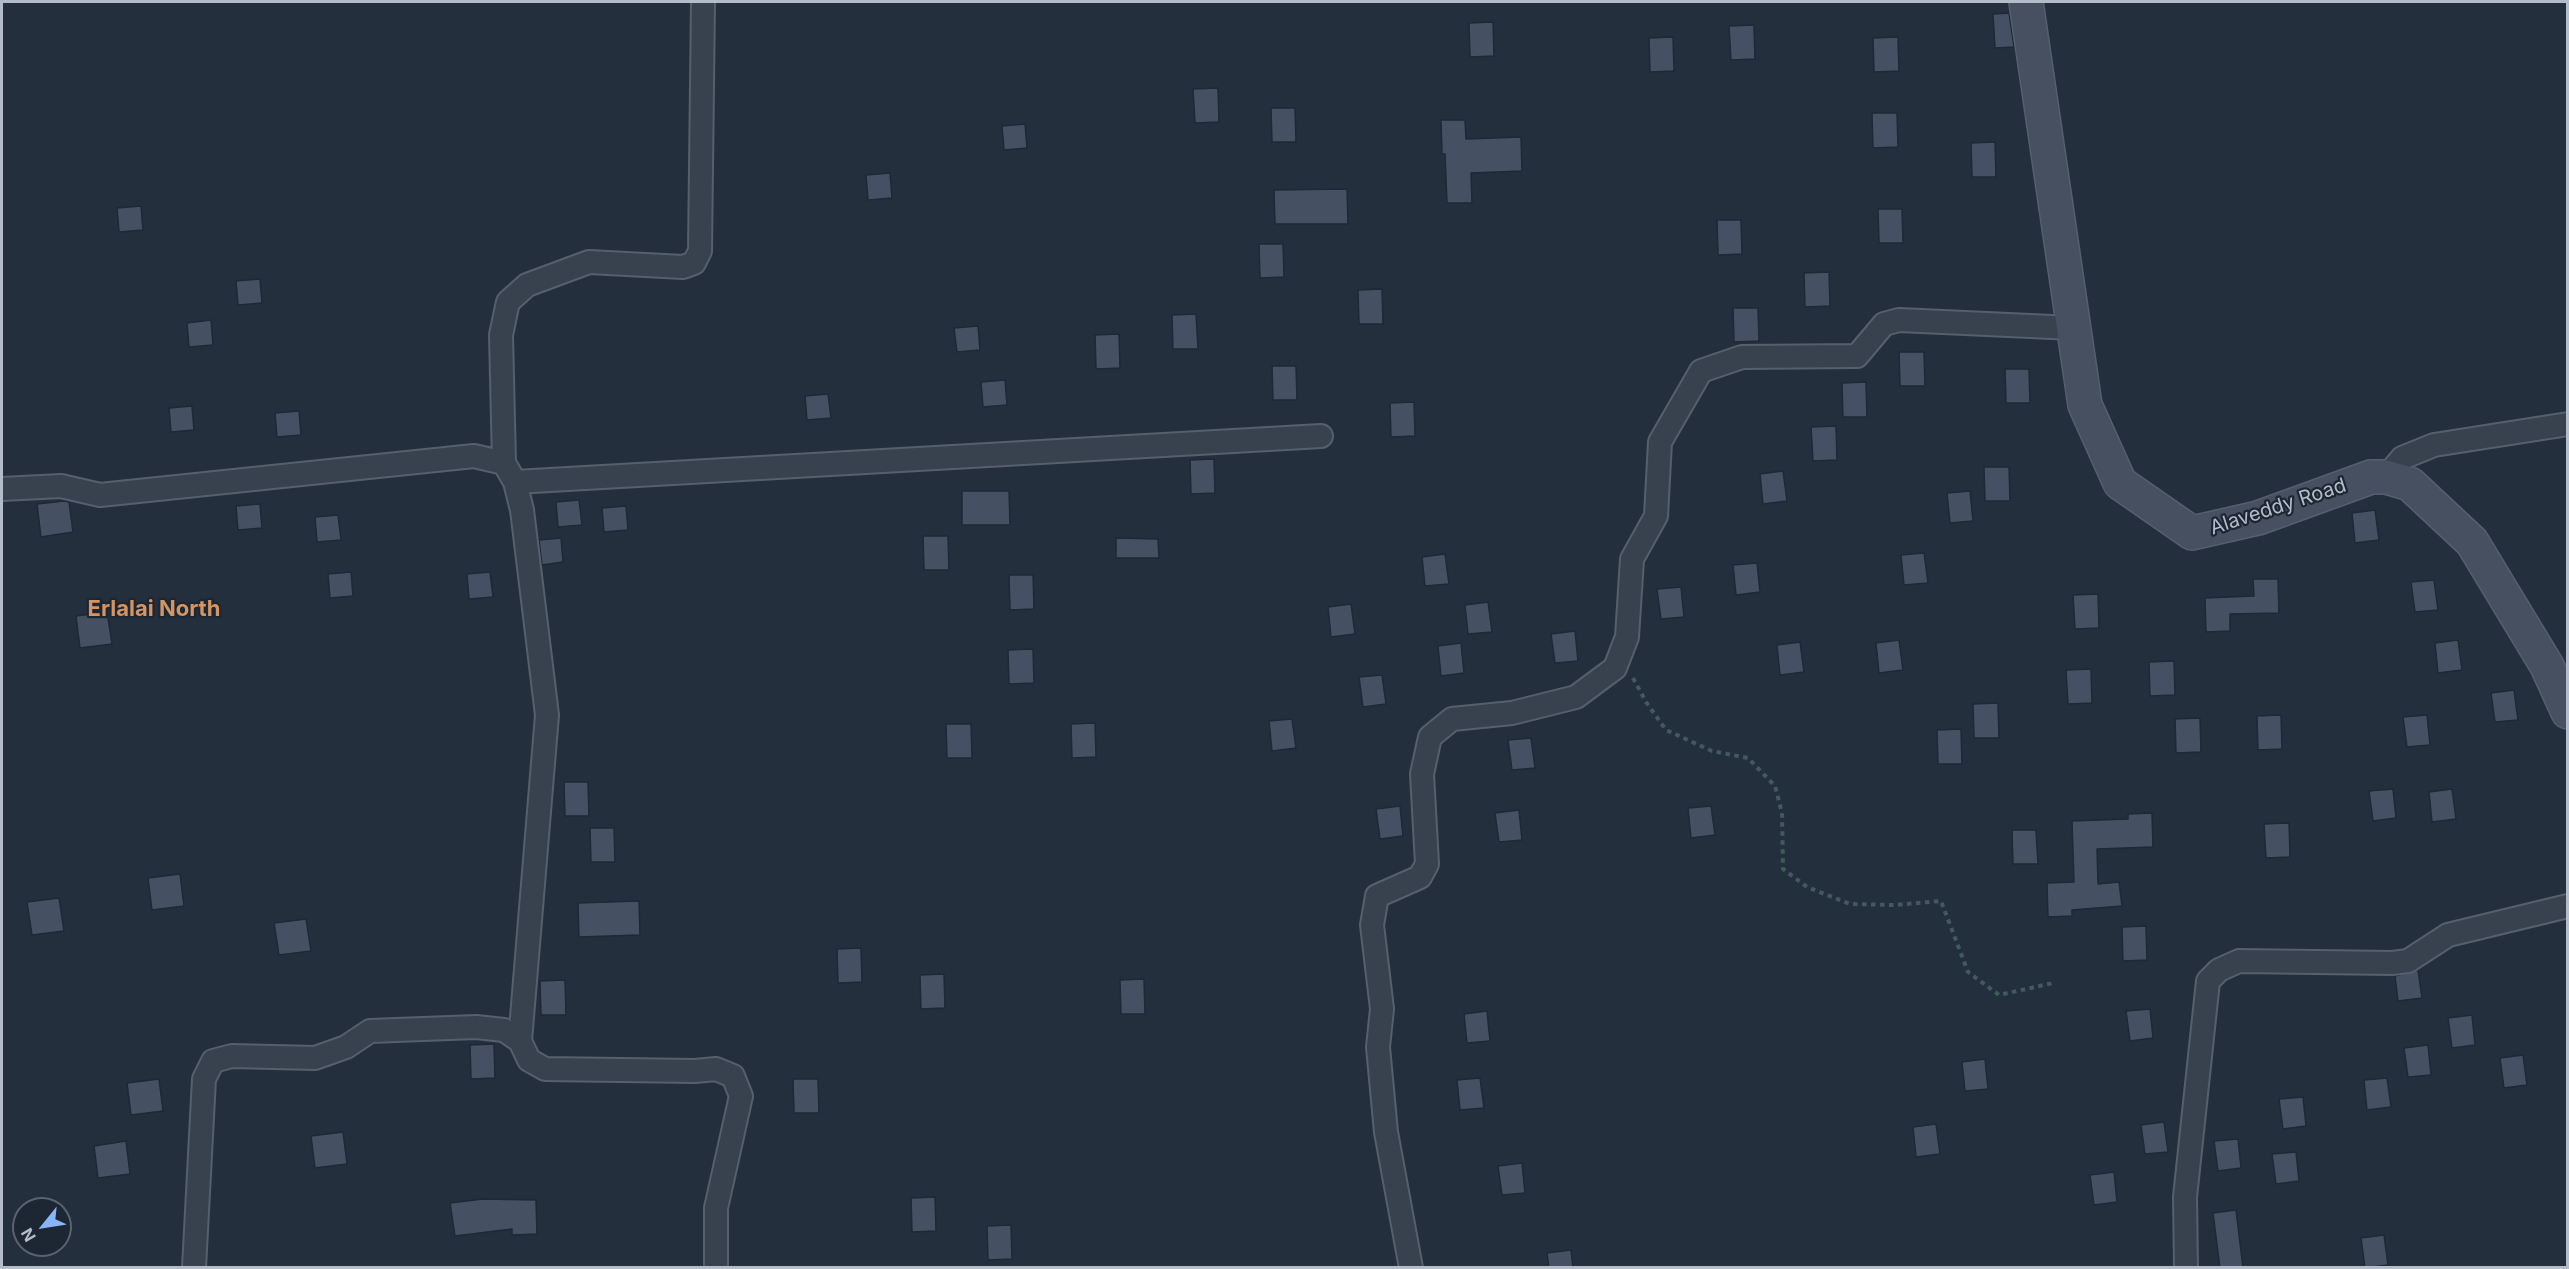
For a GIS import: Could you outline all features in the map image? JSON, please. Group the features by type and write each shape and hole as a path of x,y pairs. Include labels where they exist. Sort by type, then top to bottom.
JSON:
{"street":[{"path":"520,1041 547,715 522,510 510,472 501,335 508,302 527,285 589,262 683,267 694,263 700,251 703,2"},
{"name":"Alaveddy Road","path":"2026,2 2085,405 2120,483 2193,533 2258,518 2371,477 2386,477"},
{"path":"1411,1268 1386,1132 1378,1047 1382,1009 1372,925 1377,896 1420,877 1427,864 1422,774 1430,737 1452,718 1512,713 1576,697 1615,669 1627,637 1632,559 1656,516 1660,442 1701,371 1742,357 1857,356 1884,324 1899,320 2073,328"},
{"path":"2568,424 2434,445 2402,458 2386,477 2410,484 2472,542 2547,666 2568,712"},
{"path":"2,489 61,486 100,495 474,456 510,472 1321,436"},
{"path":"2186,1268 2185,1197 2208,981 2219,970 2239,961 2392,963 2408,961 2448,935 2568,906"},
{"path":"194,1268 204,1079 213,1061 232,1056 315,1058 346,1047 370,1031 476,1027 504,1029 520,1041 529,1060 545,1069 695,1071 716,1069 733,1076 741,1096 716,1208 716,1268"}],"path":[{"path":"1621,653 1646,702 1666,730 1712,751 1748,758 1775,786 1782,813 1783,869 1807,887 1850,904 1894,905 1941,901 1968,972 1999,995 2053,983"}],"building":[{"path":"2009,13 2014,47 1995,48 1993,14"},
{"path":"1493,22 1494,56 1470,57 1469,23"},
{"path":"1754,25 1755,59 1731,60 1729,26"},
{"path":"1673,37 1674,71 1650,72 1649,38"},
{"path":"1898,37 1899,71 1874,72 1873,38"},
{"path":"1218,88 1219,122 1195,123 1193,89"},
{"path":"1271,108 1295,108 1296,142 1272,142"},
{"path":"1872,113 1897,113 1898,147 1873,148"},
{"path":"1441,120 1465,120 1466,139 1521,137 1522,171 1471,173 1472,203 1447,203"},
{"path":"1025,124 1027,148 1004,150 1002,126"},
{"path":"1995,142 1996,177 1972,177 1971,143"},
{"path":"890,173 892,198 868,200 866,175"},
{"path":"1347,189 1348,224 1275,224 1274,190"},
{"path":"141,206 143,230 119,232 117,208"},
{"path":"1878,209 1902,209 1903,243 1879,243"},
{"path":"1717,220 1741,220 1742,254 1718,255"},
{"path":"1259,244 1283,244 1284,277 1260,278"},
{"path":"1829,272 1830,306 1805,307 1804,273"},
{"path":"260,279 262,303 238,305 236,281"},
{"path":"1382,289 1383,324 1359,324 1358,290"},
{"path":"1733,308 1758,308 1759,341 1734,342"},
{"path":"1196,314 1198,349 1173,349 1172,315"},
{"path":"211,320 213,345 189,347 187,323"},
{"path":"978,326 980,350 957,352 954,328"},
{"path":"1119,334 1120,368 1096,369 1095,335"},
{"path":"1899,352 1924,352 1925,386 1900,386"},
{"path":"1272,366 1296,366 1297,400 1273,400"},
{"path":"2005,369 2029,369 2030,403 2006,403"},
{"path":"1005,380 1007,405 983,407 981,382"},
{"path":"1866,382 1867,417 1843,417 1842,383"},
{"path":"828,394 831,418 807,420 805,396"},
{"path":"1414,402 1415,436 1391,437 1390,403"},
{"path":"192,406 194,430 171,432 169,408"},
{"path":"299,411 301,435 277,437 275,413"},
{"path":"1836,426 1837,460 1813,461 1811,427"},
{"path":"1214,459 1215,493 1191,494 1190,460"},
{"path":"1984,467 2009,467 2010,501 1985,501"},
{"path":"1783,471 1787,501 1763,504 1760,474"},
{"path":"962,491 1009,491 1010,525 962,525"},
{"path":"1970,491 1973,521 1950,523 1947,493"},
{"path":"579,500 582,525 558,527 556,502"},
{"path":"69,502 73,532 41,537 37,504"},
{"path":"260,504 262,528 238,530 236,506"},
{"path":"626,506 628,530 604,532 602,508"},
{"path":"2375,510 2379,540 2355,543 2352,513"},
{"path":"338,515 341,540 317,542 315,517"},
{"path":"923,536 948,536 949,570 924,570"},
{"path":"561,538 563,562 542,565 539,540"},
{"path":"1116,538 1158,539 1159,558 1116,558"},
{"path":"1924,553 1928,583 1904,585 1901,555"},
{"path":"1445,554 1449,584 1425,586 1422,557"},
{"path":"1757,563 1760,592 1736,595 1733,565"},
{"path":"351,572 353,596 330,598 328,574"},
{"path":"490,572 493,597 469,599 467,574"},
{"path":"1009,575 1033,575 1034,609 1010,610"},
{"path":"2253,579 2278,579 2279,613 2230,614 2230,631 2206,632 2205,598 2254,596"},
{"path":"2434,580 2438,610 2415,612 2411,582"},
{"path":"1681,587 1684,617 1661,619 1657,589"},
{"path":"2098,594 2099,628 2075,629 2073,595"},
{"path":"1488,602 1492,632 1468,634 1465,605"},
{"path":"1351,604 1355,634 1331,637 1328,607"},
{"path":"107,612 112,644 80,648 76,616"},
{"path":"1575,631 1578,661 1555,663 1551,634"},
{"path":"1899,640 1903,670 1879,673 1876,643"},
{"path":"2458,640 2462,670 2438,673 2435,643"},
{"path":"1800,642 1804,672 1780,675 1777,645"},
{"path":"1461,643 1464,673 1441,676 1438,646"},
{"path":"1033,649 1034,683 1009,684 1008,650"},
{"path":"2174,661 2175,695 2150,696 2149,662"},
{"path":"2091,669 2092,703 2068,704 2066,670"},
{"path":"1382,675 1386,704 1363,707 1359,677"},
{"path":"2514,690 2518,720 2495,722 2491,693"},
{"path":"1998,703 1999,738 1974,738 1973,704"},
{"path":"2281,715 2282,749 2258,750 2257,716"},
{"path":"2427,715 2430,745 2407,747 2403,717"},
{"path":"2200,718 2201,752 2176,753 2175,719"},
{"path":"1292,719 1296,748 1272,751 1269,721"},
{"path":"1095,723 1096,757 1072,758 1071,724"},
{"path":"946,724 971,724 972,758 947,758"},
{"path":"1961,729 1962,764 1938,764 1937,730"},
{"path":"1531,738 1535,768 1512,770 1508,740"},
{"path":"564,782 588,782 589,816 565,816"},
{"path":"2393,789 2396,818 2373,821 2369,791"},
{"path":"2452,789 2456,819 2432,822 2429,792"},
{"path":"1400,806 1403,836 1380,839 1376,809"},
{"path":"1711,806 1715,835 1691,838 1688,808"},
{"path":"1519,810 1522,840 1499,842 1495,813"},
{"path":"2152,813 2153,847 2097,849 2098,884 2119,882 2122,906 2072,910 2072,916 2048,917 2047,883 2074,882 2072,821 2128,819 2128,814"},
{"path":"2289,823 2290,857 2266,858 2264,824"},
{"path":"590,828 614,828 615,862 591,862"},
{"path":"2012,830 2036,830 2038,864 2013,864"},
{"path":"180,874 184,906 152,910 148,878"},
{"path":"59,898 64,931 32,935 27,902"},
{"path":"639,901 640,935 579,937 578,903"},
{"path":"306,919 311,951 279,955 274,923"},
{"path":"2146,926 2147,960 2123,961 2122,927"},
{"path":"861,948 862,982 838,983 837,949"},
{"path":"2418,970 2422,998 2398,1001 2395,976"},
{"path":"944,974 945,1008 921,1009 920,975"},
{"path":"1144,979 1145,1014 1121,1014 1120,980"},
{"path":"565,980 566,1015 541,1015 540,981"},
{"path":"2150,1009 2153,1038 2130,1041 2126,1011"},
{"path":"1487,1011 1490,1041 1467,1043 1464,1014"},
{"path":"2472,1015 2475,1045 2452,1048 2448,1018"},
{"path":"494,1044 495,1078 471,1079 470,1045"},
{"path":"2428,1045 2431,1075 2408,1077 2404,1048"},
{"path":"2523,1055 2527,1085 2504,1088 2500,1058"},
{"path":"1985,1059 1988,1089 1965,1091 1962,1062"},
{"path":"1480,1078 1484,1108 1460,1110 1457,1080"},
{"path":"2387,1078 2391,1107 2367,1110 2364,1080"},
{"path":"159,1079 163,1111 131,1115 127,1083"},
{"path":"793,1079 818,1079 819,1113 794,1113"},
{"path":"2303,1097 2306,1126 2283,1129 2279,1099"},
{"path":"2164,1122 2168,1152 2145,1154 2141,1125"},
{"path":"1936,1124 1940,1154 1916,1157 1913,1127"},
{"path":"343,1132 347,1164 315,1168 311,1136"},
{"path":"2238,1139 2241,1168 2218,1171 2214,1141"},
{"path":"126,1141 130,1174 98,1178 94,1146"},
{"path":"2296,1152 2299,1181 2276,1184 2272,1154"},
{"path":"1522,1163 1525,1193 1502,1195 1498,1166"},
{"path":"2114,1172 2117,1202 2094,1205 2090,1175"},
{"path":"935,1197 936,1231 912,1232 911,1198"},
{"path":"483,1199 536,1200 537,1234 512,1235 512,1229 455,1236 450,1203"},
{"path":"2236,1210 2243,1268 2220,1268 2213,1213"},
{"path":"1011,1225 1012,1259 988,1260 987,1226"},
{"path":"2384,1235 2388,1265 2365,1268 2361,1238"},
{"path":"1571,1250 1573,1268 1549,1268 1547,1253"}],"district":[{"name":"Erlalai North","path":"154,609"}]}
